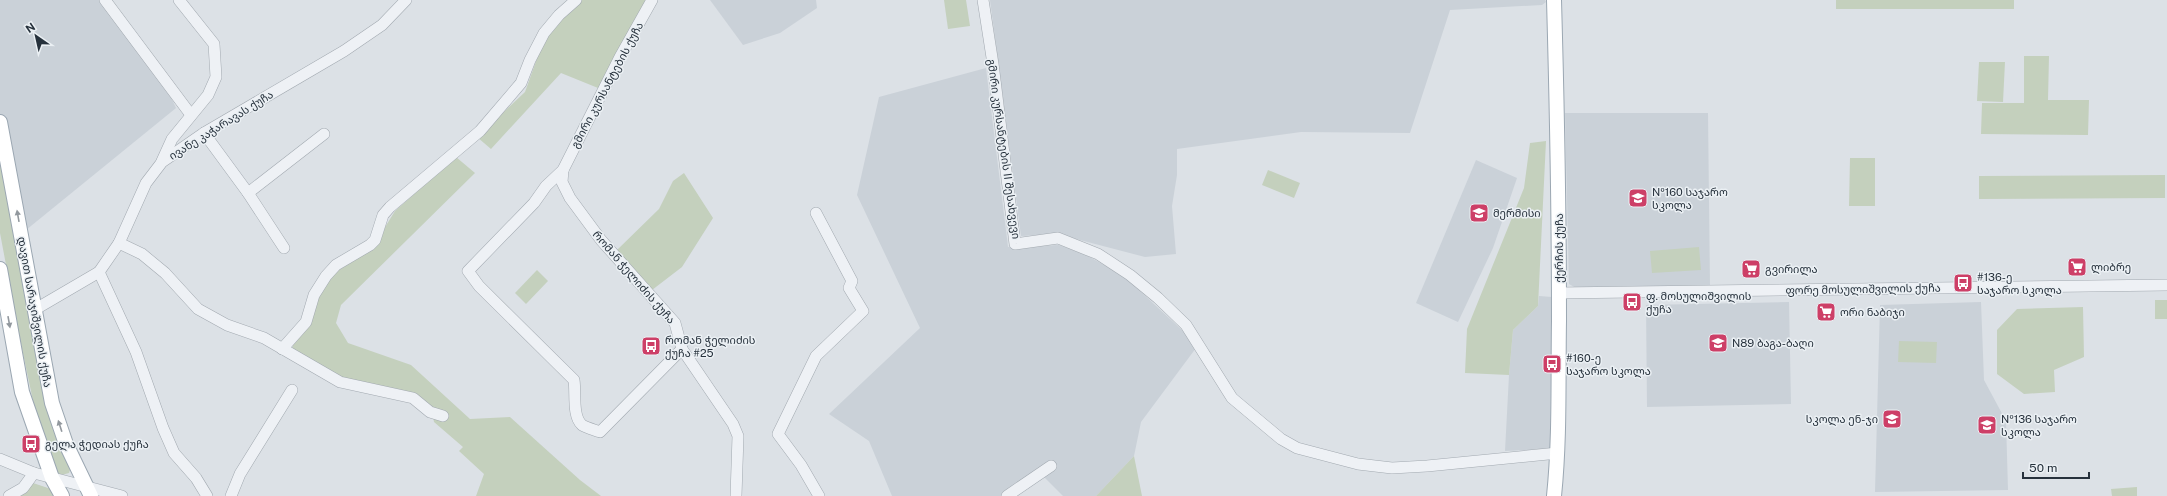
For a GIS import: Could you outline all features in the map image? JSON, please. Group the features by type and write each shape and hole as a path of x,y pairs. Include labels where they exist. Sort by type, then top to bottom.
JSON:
{"main road":[{"name":"ქერჩის ქუჩა","path":"1554,0 1558,105 1559,293 1558,453 1554,496"},
{"name":"დავით სარაჯიშვილის ქუჩა","path":"0,122 52,403 66,444 90,493"},
{"path":"0,269 22,392 52,478 62,496"}],"street":[{"path":"105,0 191,115"},
{"path":"162,162 172,139 208,95 216,77 214,44 179,0"},
{"name":"ივანე კაჭარავას ქუჩა","path":"34,310 99,272 119,243 146,183 162,162 204,133 344,51 382,25 406,0"},
{"path":"282,349 306,322 314,295 326,276 336,265 370,245 374,240 383,215 390,207 480,131 521,82 530,60 544,33 559,15 576,0"},
{"name":"გმირი კურსანტების ქუჩა","path":"563,170 620,57 652,0"},
{"name":"გმირი კურსანტების II შესახვევი","path":"983,0 993,64 1015,244 1058,238 1098,254 1130,276 1158,298 1186,325 1232,398 1281,439 1297,448 1358,464 1392,468 1558,453"},
{"path":"204,133 248,193 284,248"},
{"path":"248,193 324,134"},
{"path":"563,170 546,186 534,203 468,271 475,281 574,380 576,396 574,411 582,424 600,432 682,349"},
{"name":"რომან ჭელიძის ქუჩა","path":"563,170 562,182 570,198 601,240 675,323 682,349 733,424 738,436 736,496"},
{"path":"816,213 852,281 849,288 863,311 816,356 778,434 801,465 819,496"},
{"path":"119,243 142,254 166,273 198,309 227,325 264,338 340,382 413,398 430,412 443,416"},
{"path":"99,272 136,352 163,428 174,453 196,478 207,496"},
{"name":"ფორე მოსულიშვილის ქუჩა","path":"1559,293 2167,284"},
{"path":"231,496 240,474 292,390"},
{"path":"0,459 90,493 122,496"},
{"path":"1007,496 1051,466"},
{"path":"9,496 23,488 34,473"}],"shaded area":[{"path":"0,0 100,0 167,89 176,108 26,230 0,122"},
{"path":"710,0 816,0 817,8 780,33 743,45"},
{"path":"990,0 1545,0 1546,2 1542,5 1450,10 1410,133 1301,132 1177,149 1177,175 1172,206 1176,254 1145,257 1057,234 1021,236"},
{"path":"986,68 1008,247 1059,245 1086,255 1124,276 1184,332 1196,348 1141,422 1134,456 1096,496 1063,496 1044,477 1002,496 892,496 869,441 829,414 920,328 857,195 879,97"},
{"name":"№160 საჯარო სკოლა","path":"1565,113 1708,113 1710,287 1576,288 1569,284"},
{"name":"მერმისი","path":"1476,160 1517,178 1493,248 1458,322 1416,303"},
{"path":"1539,296 1552,297 1550,449 1505,451 1513,330 1538,306"},
{"name":"N89 ბაგა-ბაღი","path":"1789,302 1791,404 1647,407 1646,305"},
{"path":"1981,302 1984,380 2006,421 2008,490 1875,492 1880,305"}],"green space":[{"path":"581,0 646,0 598,88 561,73 491,149 477,137 525,92 544,39"},
{"path":"944,0 966,0 970,26 948,29"},
{"path":"1836,0 2014,0 2014,9 1836,9"},
{"path":"2024,56 2049,56 2048,100 2089,100 2088,135 1981,134 1982,103 2024,103"},
{"path":"1979,62 2005,62 2003,102 1977,101"},
{"path":"1546,141 1538,306 1513,330 1509,375 1465,373 1467,329 1524,188 1530,143"},
{"path":"0,144 55,433 70,470 69,473 58,476 40,434 0,233"},
{"path":"456,157 475,173 341,305 336,323 348,343 411,365 470,419 510,417 580,480 601,496 476,496 484,474 459,451 463,447 434,422 432,410 349,382 292,352 293,343 316,295 336,272 361,256 374,245 395,211"},
{"path":"1850,158 1875,158 1875,206 1849,206"},
{"path":"1268,170 1300,183 1294,198 1262,185"},
{"path":"684,173 713,218 682,267 652,290 616,251 659,209 673,181"},
{"path":"2165,175 2165,198 1979,199 1979,176"},
{"path":"1699,247 1701,270 1652,273 1650,251"},
{"path":"537,270 548,281 526,304 515,293"},
{"path":"2155,300 2167,300 2167,319 2155,319"},
{"path":"2083,307 2084,357 2054,370 2055,392 2024,394 1997,374 1997,330 2017,309"},
{"path":"1899,341 1937,342 1936,363 1898,362"},
{"path":"1134,456 1142,496 1096,496"},
{"path":"33,483 51,489 56,496 13,496"},
{"path":"2137,487 2137,496 2112,496 2111,489"}],"place":[{"name":"№160 საჯარო სკოლა","path":"1638,198"},
{"name":"მერმისი","path":"1479,213"},
{"name":"ლიბრე","path":"2077,267"},
{"name":"გვირილა","path":"1751,269"},
{"name":"#136-ე საჯარო სკოლა","path":"1963,283"},
{"name":"ფ. მოსულიშვილის ქუჩა","path":"1632,302"},
{"name":"ორი ნაბიჯი","path":"1826,312"},
{"name":"N89 ბაგა-ბაღი","path":"1718,343"},
{"name":"რომან ჭელიძის ქუჩა #25","path":"651,346"},
{"name":"#160-ე საჯარო სკოლა","path":"1552,364"},
{"name":"სკოლა ენ-ჯი","path":"1892,419"},
{"name":"№136 საჯარო სკოლა","path":"1987,425"},
{"name":"გელა ჭედიას ქუჩა","path":"31,444"}]}
